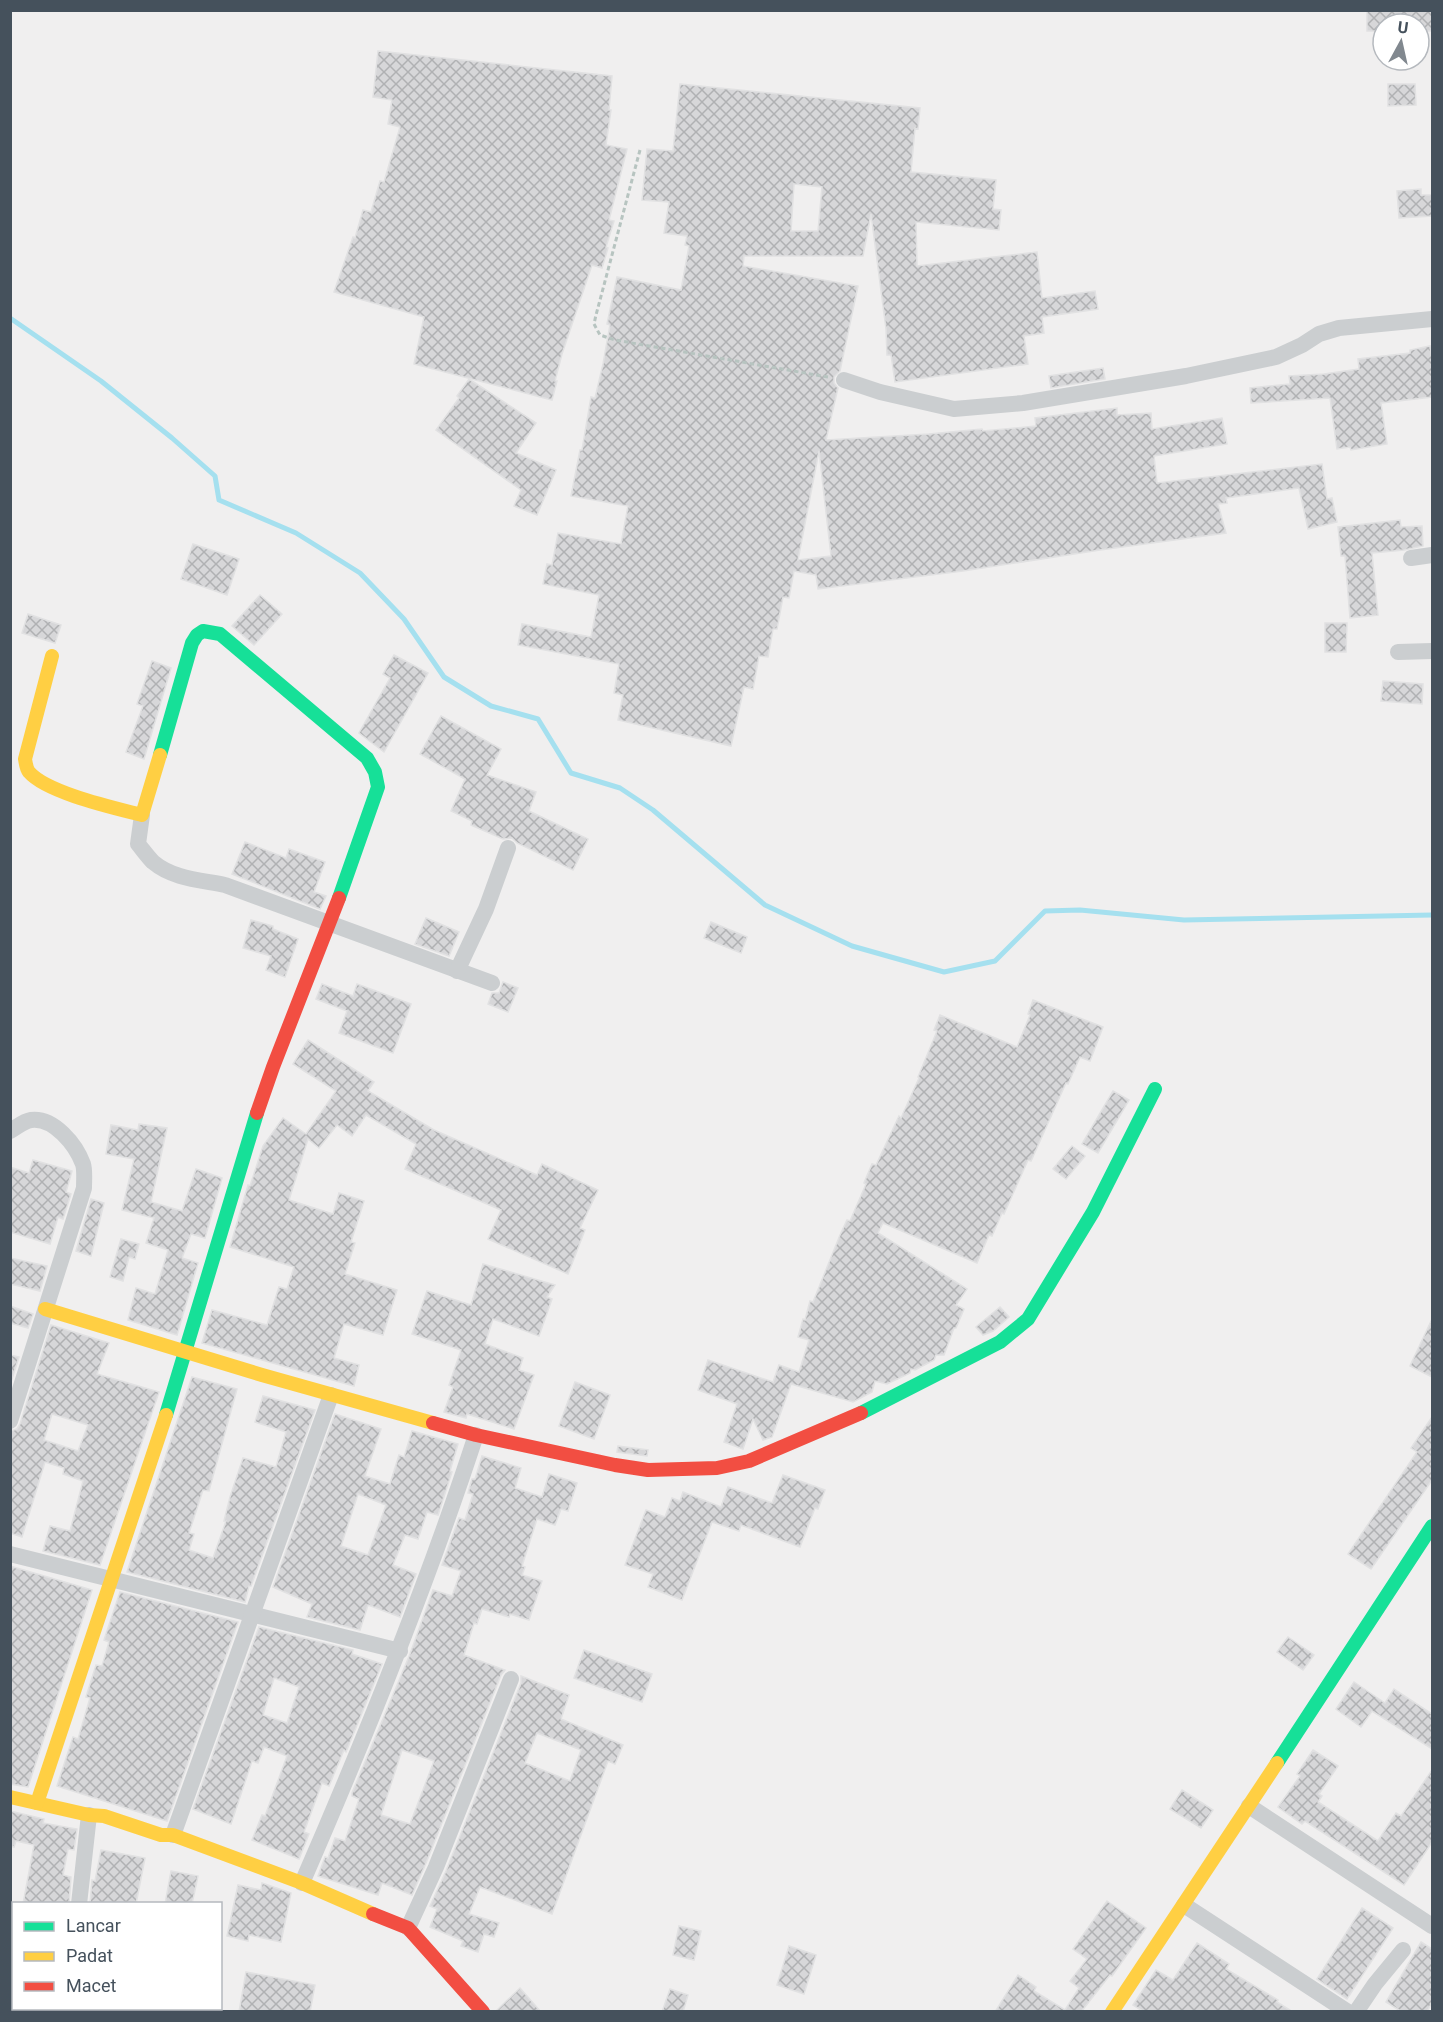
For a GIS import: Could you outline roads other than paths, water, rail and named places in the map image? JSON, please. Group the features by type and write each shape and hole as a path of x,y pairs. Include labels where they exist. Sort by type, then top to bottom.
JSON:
{"street":[{"path":"844,380 880,392 954,409 1023,403 1186,376 1276,357 1319,334 1338,328 1432,319"},
{"path":"1411,558 1432,555"},
{"path":"37,1803 186,1351 244,1148 273,1067 329,923 351,868 376,794 378,777 374,766 367,758 220,634 211,630 197,635 192,643 142,815 138,844 153,862 183,878 225,885 329,923 457,971 492,983"},
{"path":"1398,652 1432,651"},
{"path":"52,656 25,759 27,771 38,780 70,794 142,815"},
{"path":"457,971 486,909 508,848"},
{"path":"45,1309 331,1395 476,1435 648,1470 717,1468 749,1461 849,1419 1000,1342 1028,1319 1093,1212 1155,1089"},
{"path":"10,1131 29,1120 53,1125 72,1144 84,1165 84,1188 10,1421"},
{"path":"173,1835 331,1395"},
{"path":"302,1883 358,1756 400,1651 443,1536 476,1435"},
{"path":"1120,2009 1184,1905 1347,1653 1432,1527"},
{"path":"10,1554 400,1651"},
{"path":"408,1928 436,1867 511,1679"},
{"path":"10,1797 89,1815 104,1816 161,1835 173,1835 302,1883 349,1905 408,1928 483,2012"},
{"path":"1249,1806 1432,1926"},
{"path":"80,1902 89,1815"},
{"path":"1184,1905 1348,2012"},
{"path":"1356,2012 1403,1950"}],"waterway":[{"path":"10,318 101,381 172,438 215,476 219,500 296,533 360,573 404,619 444,677 491,706 538,719 571,773 620,788 653,810 765,905 852,946 944,972 995,961 1045,911 1080,910 1184,920 1432,915"}]}
